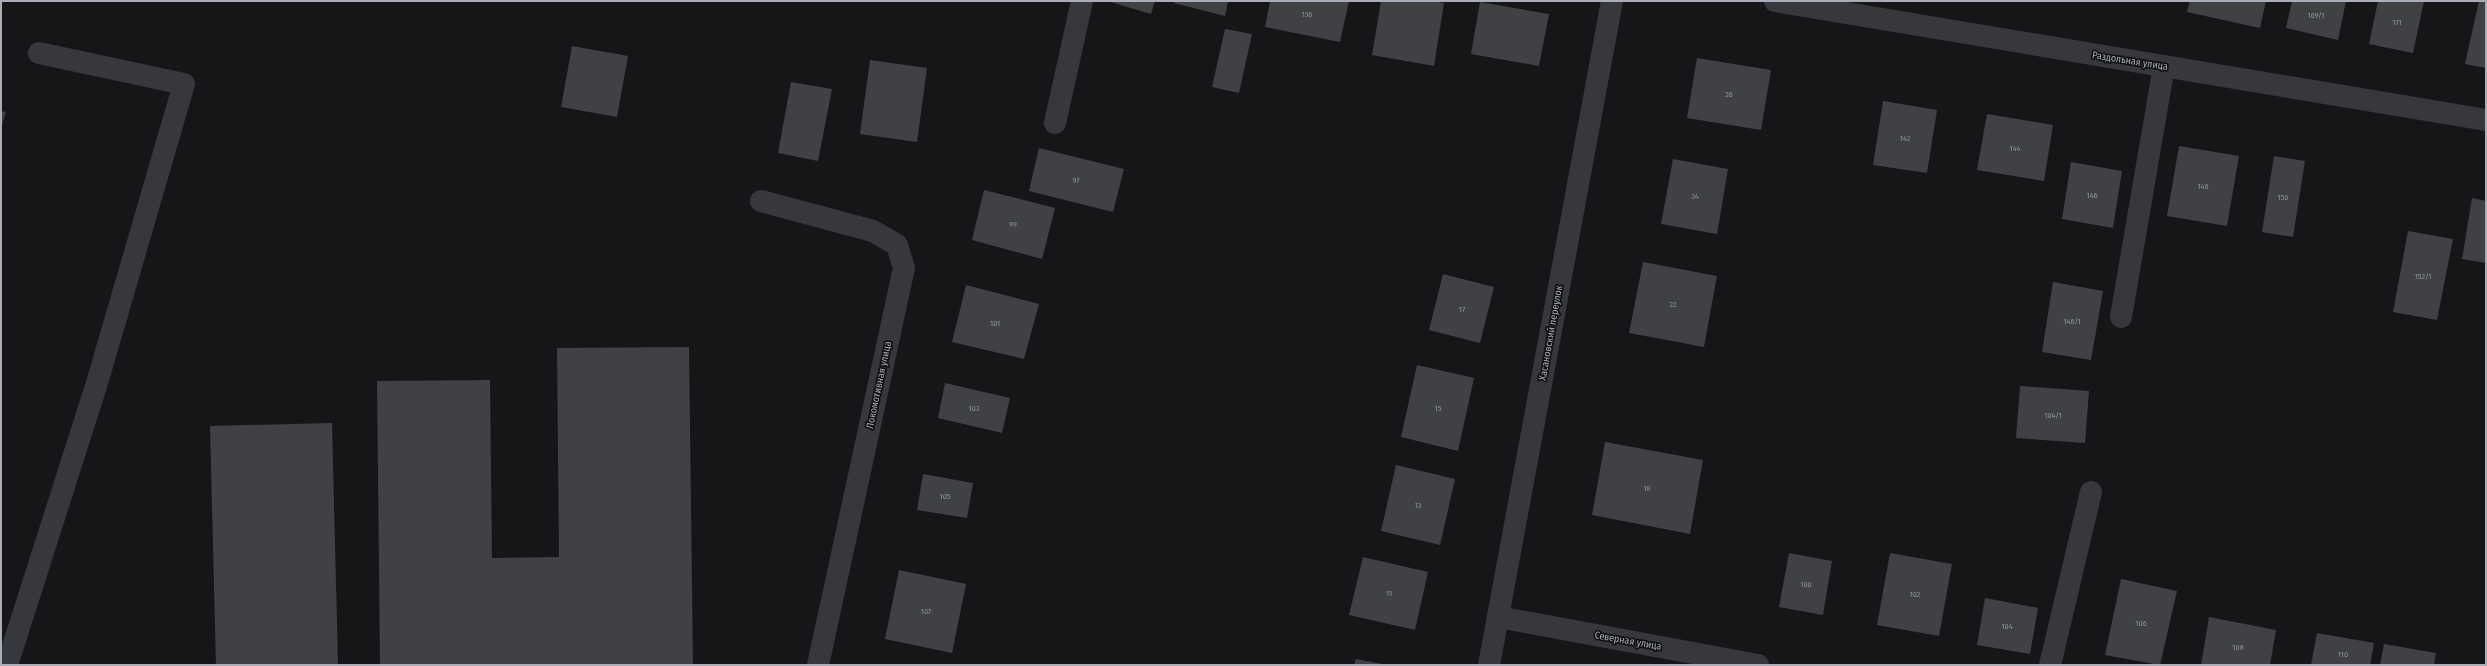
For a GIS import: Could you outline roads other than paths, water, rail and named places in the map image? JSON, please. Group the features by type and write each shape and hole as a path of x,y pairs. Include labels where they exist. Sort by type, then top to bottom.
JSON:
{"street":[{"path":"1055,122 1082,1"},
{"name":"Хасановский переулок","path":"1489,665 1612,1"},
{"name":"Раздольная улица","path":"1775,1 2486,120"},
{"path":"7,665 97,383 184,84 38,53"},
{"path":"2121,317 2164,66"},
{"name":"Локомотивная улица","path":"761,201 873,231 897,245 904,268 818,665"},
{"path":"2050,665 2090,492"},
{"name":"Северная улица","path":"1498,617 1758,665"}]}
